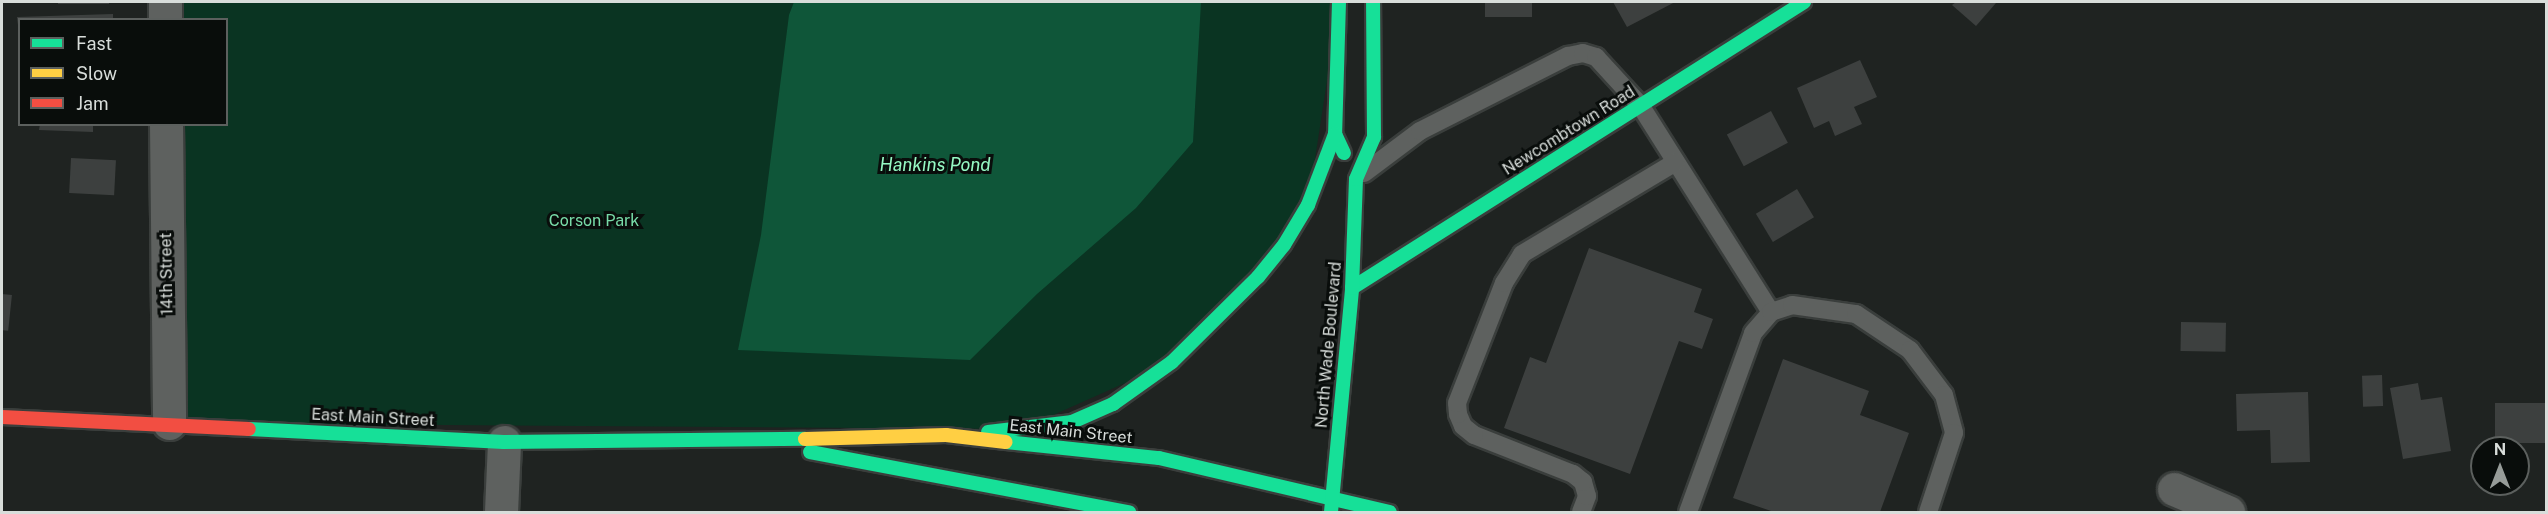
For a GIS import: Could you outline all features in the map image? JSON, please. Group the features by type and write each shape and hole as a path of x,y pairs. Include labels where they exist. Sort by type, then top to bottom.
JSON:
{"main road":[{"name":"North Wade Boulevard","path":"1339,2 1335,134 1356,179"},
{"name":"North Wade Boulevard","path":"1331,513 1352,288 1356,179 1374,137 1373,2"},
{"name":"Newcombtown Road","path":"1352,288 1804,2"},
{"path":"946,435 1072,422 1113,404 1172,362 1258,277 1284,245 1308,205 1335,134"},
{"name":"East Main Street","path":"2,417 169,423 504,442 743,441 946,435 1159,458 1332,496 1390,513"},
{"name":"East Main Street","path":"743,441 886,465 1130,513"}],"street":[{"path":"165,2 165,18"},
{"name":"14th Street","path":"166,126 169,423"},
{"path":"501,513 504,442"},
{"path":"2174,489 2228,513"}],"lane":[{"path":"1356,179 1420,131 1568,56 1583,53 1596,57 1640,105 1771,312"},
{"path":"1581,513 1587,496 1583,482 1573,474 1474,435 1463,426 1458,414 1457,403 1504,283 1522,254 1676,162"},
{"path":"1688,513 1753,333 1771,312 1792,305 1856,314 1910,351 1944,395 1954,433 1928,513"}],"green space":[{"name":"Corson Park","path":"165,2 1339,2 1308,205 1172,362 1022,429 169,423 166,126 228,126 228,18 165,18"}],"water":[{"name":"Hankins Pond","path":"794,2 1201,2 1193,142 1136,208 1037,294 970,360 738,350 761,235 789,15"}],"building":[{"path":"58,2 109,2 109,4 58,4"},
{"path":"1485,2 1532,2 1532,17 1485,17"},
{"path":"1613,2 1675,2 1627,27"},
{"path":"1956,2 1996,3 1976,26 1952,5"},
{"path":"113,14 113,18 18,18 18,25 17,17"},
{"path":"1860,60 1877,97 1854,107 1862,124 1835,136 1829,121 1814,128 1797,88"},
{"path":"1771,111 1788,143 1744,166 1727,134"},
{"path":"40,126 93,126 93,132 39,130"},
{"path":"71,158 116,160 114,195 69,193"},
{"path":"1797,189 1814,217 1773,242 1756,214"},
{"path":"1589,248 1702,289 1694,312 1713,319 1702,349 1679,341 1630,474 1504,428 1530,357 1546,363"},
{"path":"2,294 12,295 8,331 2,330"},
{"path":"2181,322 2226,323 2225,352 2180,351"},
{"path":"1783,359 1869,391 1860,415 1909,433 1880,512 1774,512 1733,498"},
{"path":"2382,375 2383,406 2363,407 2362,376"},
{"path":"2418,383 2421,400 2442,397 2451,451 2403,459 2390,388"},
{"path":"2308,392 2310,462 2271,463 2270,430 2237,431 2236,394"},
{"path":"2495,403 2546,403 2546,443 2530,443 2530,436 2495,436"}],"traffic: fast":[{"path":"1339,2 1335,134 1344,153"},
{"path":"1331,512 1352,288 1356,179 1374,137 1373,2"},
{"path":"1352,288 1804,2"},
{"path":"988,432 1072,422 1113,404 1172,362 1258,277 1284,245 1308,205 1335,134"},
{"path":"249,429 504,442 805,439"},
{"path":"1006,442 1159,458 1390,512"},
{"path":"810,452 1129,512"}],"traffic: slow":[{"path":"805,439 946,435 1006,442"}],"traffic: jam":[{"path":"2,417 249,429"}]}
